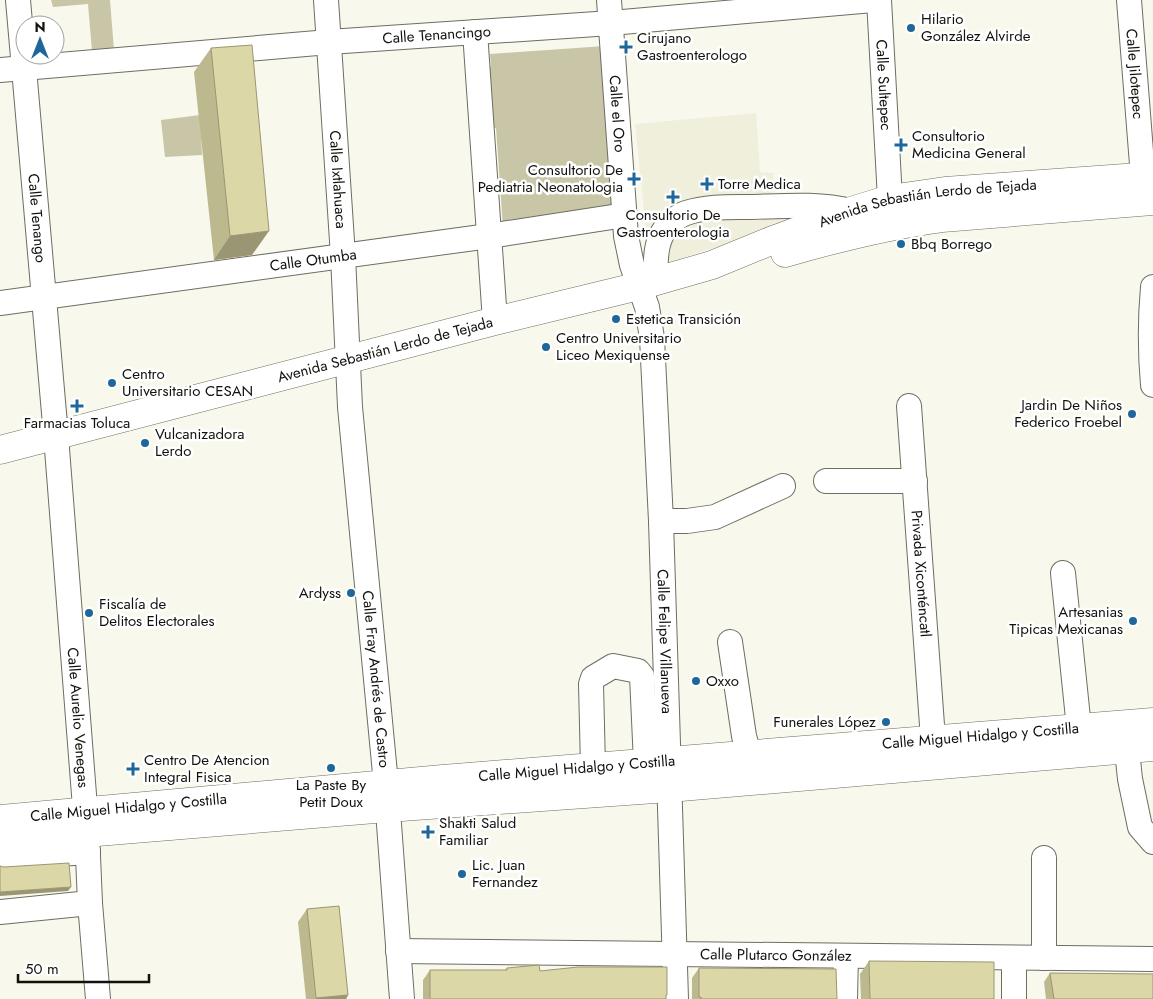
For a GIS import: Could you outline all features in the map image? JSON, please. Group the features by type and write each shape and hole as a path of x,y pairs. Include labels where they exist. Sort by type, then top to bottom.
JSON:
{"main road":[{"name":"Avenida Sebastián Lerdo de Tejada","path":"712,265 851,211 890,199 945,191 1150,185"},
{"name":"Avenida Sebastián Lerdo de Tejada","path":"0,450 712,265 784,254 832,240 923,220 1150,185"},
{"name":"Calle Miguel Hidalgo y Costilla","path":"0,840 87,832 387,796 593,767 1153,722"},
{"name":"Calle Miguel Hidalgo y Costilla","path":"387,796 669,788 1140,749"},
{"name":"Calle Miguel Hidalgo y Costilla","path":"0,819 87,832"}],"street":[{"name":"Calle Tenango","path":"18,0 56,436"},
{"name":"Calle Ixtlahuaca","path":"326,0 348,360"},
{"name":"Calle Tenancingo","path":"0,70 329,42 475,32 610,12 873,0"},
{"name":"Calle Sultepec","path":"879,0 890,199"},
{"name":"Calle Jilotepec","path":"1128,0 1150,185"},
{"name":"Calle el Oro","path":"610,12 628,251 647,283"},
{"path":"475,32 496,321"},
{"path":"647,283 656,246 669,225 676,218 686,213 721,208 811,205 851,211"},
{"name":"Calle Otumba","path":"0,303 489,236 626,215"},
{"name":"Calle Felipe Villanueva","path":"647,283 647,307 652,338 661,521 657,762 669,788 676,999"},
{"path":"1153,287 1150,357 1153,385"},
{"name":"Calle Fray Andrés de Castro","path":"348,360 354,454 387,796 402,999"},
{"name":"Privada Xiconténcatl","path":"909,406 933,739"},
{"name":"Calle Aurelio Venegas","path":"56,436 98,999"},
{"path":"826,481 914,481"},
{"path":"661,521 715,517 783,486"},
{"path":"1063,573 1079,728"},
{"path":"730,642 744,736 749,754"},
{"path":"593,767 591,684 593,678 613,666 638,670 642,676 657,762"},
{"path":"1140,749 1130,779 1140,827 1153,842"},
{"path":"0,858 87,832"},
{"path":"1044,858 1044,958"},
{"path":"0,912 90,903"},
{"name":"Calle Plutarco González","path":"398,951 1153,959"},
{"path":"845,999 846,956"},
{"path":"1014,958 1014,999"}],"shaded area":[{"path":"51,0 110,0 114,50 92,51 88,4 53,7"},
{"path":"605,46 620,212 503,228 496,128 493,128 485,61 491,67 490,54"},
{"name":"Torre Medica","path":"756,113 760,172 773,173 773,198 808,218 650,268 635,124"},
{"path":"200,115 202,155 165,157 161,120"}],"building":[{"path":"252,45 269,231 230,236 211,48"},
{"path":"69,863 71,887 0,892 0,866"},
{"path":"339,906 348,995 316,998 307,909"},
{"path":"869,961 994,962 994,999 870,999"},
{"path":"539,965 540,971 578,967 667,967 666,999 430,999 430,970 507,970 507,968"},
{"path":"699,968 836,969 837,999 701,999 699,997"},
{"path":"1050,973 1153,974 1153,999 1054,999"}],"place":[{"name":"Hilario González Alvirde","path":"911,28"},
{"name":"Cirujano Gastroenterologo","path":"626,47"},
{"name":"Consultorio Medicina General","path":"901,145"},
{"name":"Consultorio De Pediatria Neonatologia","path":"634,179"},
{"name":"Torre Medica","path":"707,184"},
{"name":"Consultorio De Gastroenterologia","path":"673,197"},
{"name":"Bbq Borrego","path":"901,244"},
{"name":"Estetica Transición","path":"616,319"},
{"name":"Centro Universitario Liceo Mexiquense","path":"546,347"},
{"name":"Centro Universitario CESAN","path":"112,383"},
{"name":"Farmacias Toluca","path":"77,406"},
{"name":"Jardin De Niños Federico Froebel","path":"1132,414"},
{"name":"Vulcanizadora Lerdo","path":"145,443"},
{"name":"Ardyss","path":"351,593"},
{"name":"Fiscalía de Delitos Electorales","path":"89,613"},
{"name":"Artesanias Tipicas Mexicanas","path":"1133,621"},
{"name":"Oxxo","path":"696,681"},
{"name":"Funerales López","path":"886,722"},
{"name":"La Paste By Petit Doux","path":"331,768"},
{"name":"Centro De Atencion Integral Fisica","path":"133,769"},
{"name":"Shakti Salud Familiar","path":"428,832"},
{"name":"Lic. Juan Fernandez","path":"462,874"}]}
